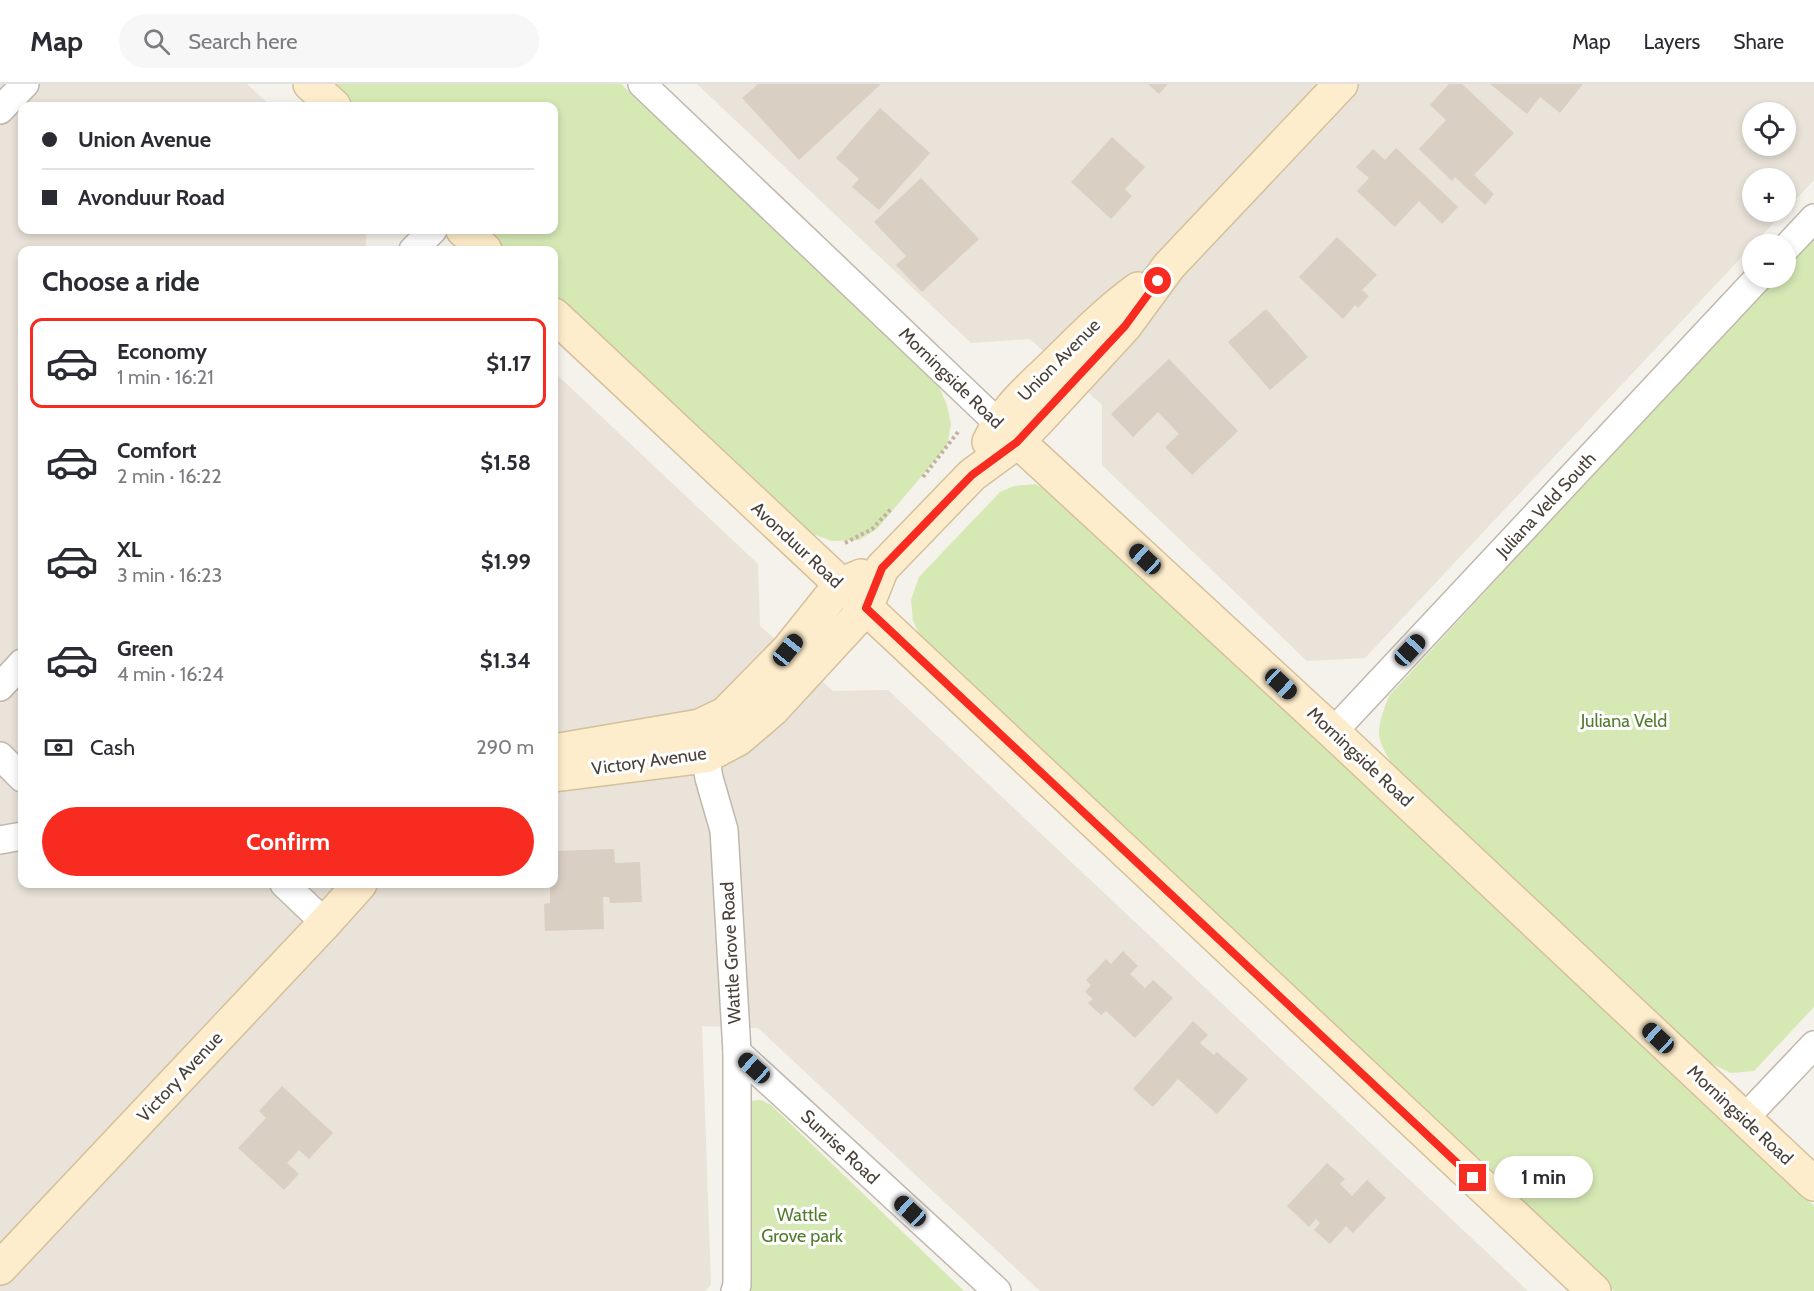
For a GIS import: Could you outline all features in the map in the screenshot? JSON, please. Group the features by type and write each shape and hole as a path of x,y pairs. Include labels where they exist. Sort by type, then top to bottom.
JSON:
{"street":[{"path":"0,110 25,84"},
{"path":"310,84 330,102"},
{"name":"Morningside Road","path":"642,84 1008,432 1333,732 1814,1184"},
{"name":"Union Avenue","path":"866,608 882,568 972,475 1008,432 1125,326 1169,266 1341,84"},
{"path":"1796,237 1814,218"},
{"path":"417,246 429,234"},
{"path":"467,234 481,246"},
{"name":"Juliana Veld South","path":"1333,732 1749,288"},
{"name":"Avonduur Road","path":"558,319 1594,1291"},
{"name":"Union Avenue","path":"840,585 882,568"},
{"name":"Victory Avenue","path":"558,774 703,741 725,714 788,650 840,585"},
{"name":"Victory Avenue","path":"558,751 738,740 772,710 866,608"},
{"path":"0,687 18,667"},
{"name":"Wattle Grove Road","path":"703,741 724,830 737,1052 737,1286 735,1291"},
{"path":"0,756 18,773"},
{"path":"0,840 18,837"},
{"path":"288,888 325,923"},
{"name":"Victory Avenue","path":"0,1268 357,888"},
{"path":"1744,1119 1814,1045"},
{"name":"Sunrise Road","path":"737,1052 997,1291"}],"path":[{"path":"917,483 958,432"},
{"path":"845,543 872,529 895,505"}],"shaded area":[{"path":"0,84 247,84 267,102 18,102 18,234 366,234 366,246 18,246 18,888 558,888 558,376 758,564 760,626 833,691 888,690 1528,1291 1040,1291 758,1028 702,1026 711,1285 705,1291 0,1291"},
{"path":"697,84 1814,84 1814,180 1796,199 1796,168 1742,168 1742,222 1775,222 1763,234 1742,234 1742,257 1365,658 1307,661 1102,465 1102,405 1030,339 971,343"}],"green space":[{"path":"322,84 621,84 936,380 947,405 951,424 947,446 877,529 859,540 832,541 807,532 558,302 558,246 498,246 484,234 558,234 558,102 342,102"},
{"name":"Juliana Veld","path":"1814,234 1814,1007 1754,1071 1731,1073 1706,1061 1399,773 1381,744 1379,728 1389,696 1765,288 1796,288 1796,254"},
{"path":"1035,484 1056,494 1814,1206 1814,1291 1614,1291 923,641 913,621 911,600 919,577 1000,492 1014,486"},
{"name":"Wattle Grove park","path":"761,1100 771,1105 964,1291 737,1291 750,1101"}],"building":[{"path":"758,84 881,84 799,160 742,98"},
{"path":"1148,84 1168,84 1159,94"},
{"path":"1449,84 1462,84 1514,133 1474,175 1494,194 1485,205 1455,177 1452,181 1419,149 1446,120 1430,105"},
{"path":"1490,84 1583,84 1560,113 1540,97 1527,114"},
{"path":"880,108 930,153 879,210 852,187 859,179 836,158"},
{"path":"1112,137 1145,167 1125,189 1132,196 1111,219 1071,182"},
{"path":"1396,148 1458,207 1442,224 1419,201 1395,227 1357,191 1369,178 1356,167 1373,149 1385,160"},
{"path":"921,178 979,239 922,292 896,265 906,256 874,222"},
{"path":"1337,237 1377,275 1362,290 1369,296 1358,308 1355,305 1343,319 1299,277"},
{"path":"1266,309 1308,357 1270,390 1228,342"},
{"path":"1169,359 1238,431 1192,475 1165,447 1179,434 1158,412 1133,437 1111,414"},
{"path":"614,849 615,863 640,862 642,902 610,903 609,897 603,897 604,929 545,931 544,904 550,903 550,888 558,888 558,851"},
{"path":"1123,951 1138,966 1130,974 1145,988 1153,980 1173,998 1135,1038 1106,1011 1101,1015 1088,1003 1093,999 1085,992 1091,985 1086,980 1106,959 1111,964"},
{"path":"1193,1021 1208,1035 1200,1043 1214,1055 1217,1052 1248,1079 1217,1114 1178,1079 1153,1107 1133,1089"},
{"path":"282,1086 333,1133 309,1159 299,1150 287,1163 299,1174 284,1190 238,1148 266,1118 259,1111"},
{"path":"1327,1163 1345,1179 1340,1184 1352,1196 1367,1180 1386,1198 1353,1233 1346,1226 1330,1244 1314,1230 1320,1223 1316,1219 1309,1227 1287,1206"}],"route":[{"path":"1158,281 1125,326 1017,442 972,475 882,568 866,608 1473,1178"}]}
